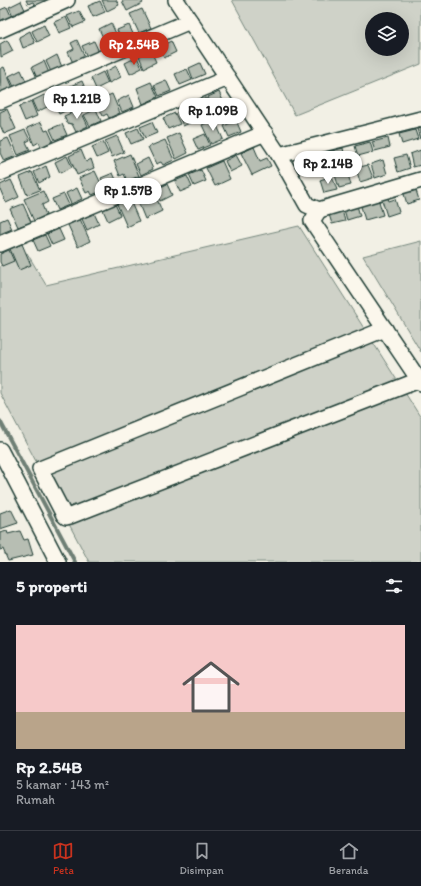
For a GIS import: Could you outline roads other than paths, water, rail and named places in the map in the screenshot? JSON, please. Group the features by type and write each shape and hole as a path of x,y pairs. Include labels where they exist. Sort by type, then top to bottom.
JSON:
{"street":[{"path":"0,30 67,0"},
{"path":"176,0 265,133 307,205 319,210 421,180"},
{"path":"0,101 190,21"},
{"path":"0,173 228,78"},
{"path":"279,155 421,119"},
{"path":"0,244 265,133"},
{"path":"40,469 66,517 420,381 312,221 319,210"},
{"path":"15,479 385,329"},
{"path":"0,450 58,562"}],"waterway":[{"path":"0,421 75,562"}]}
